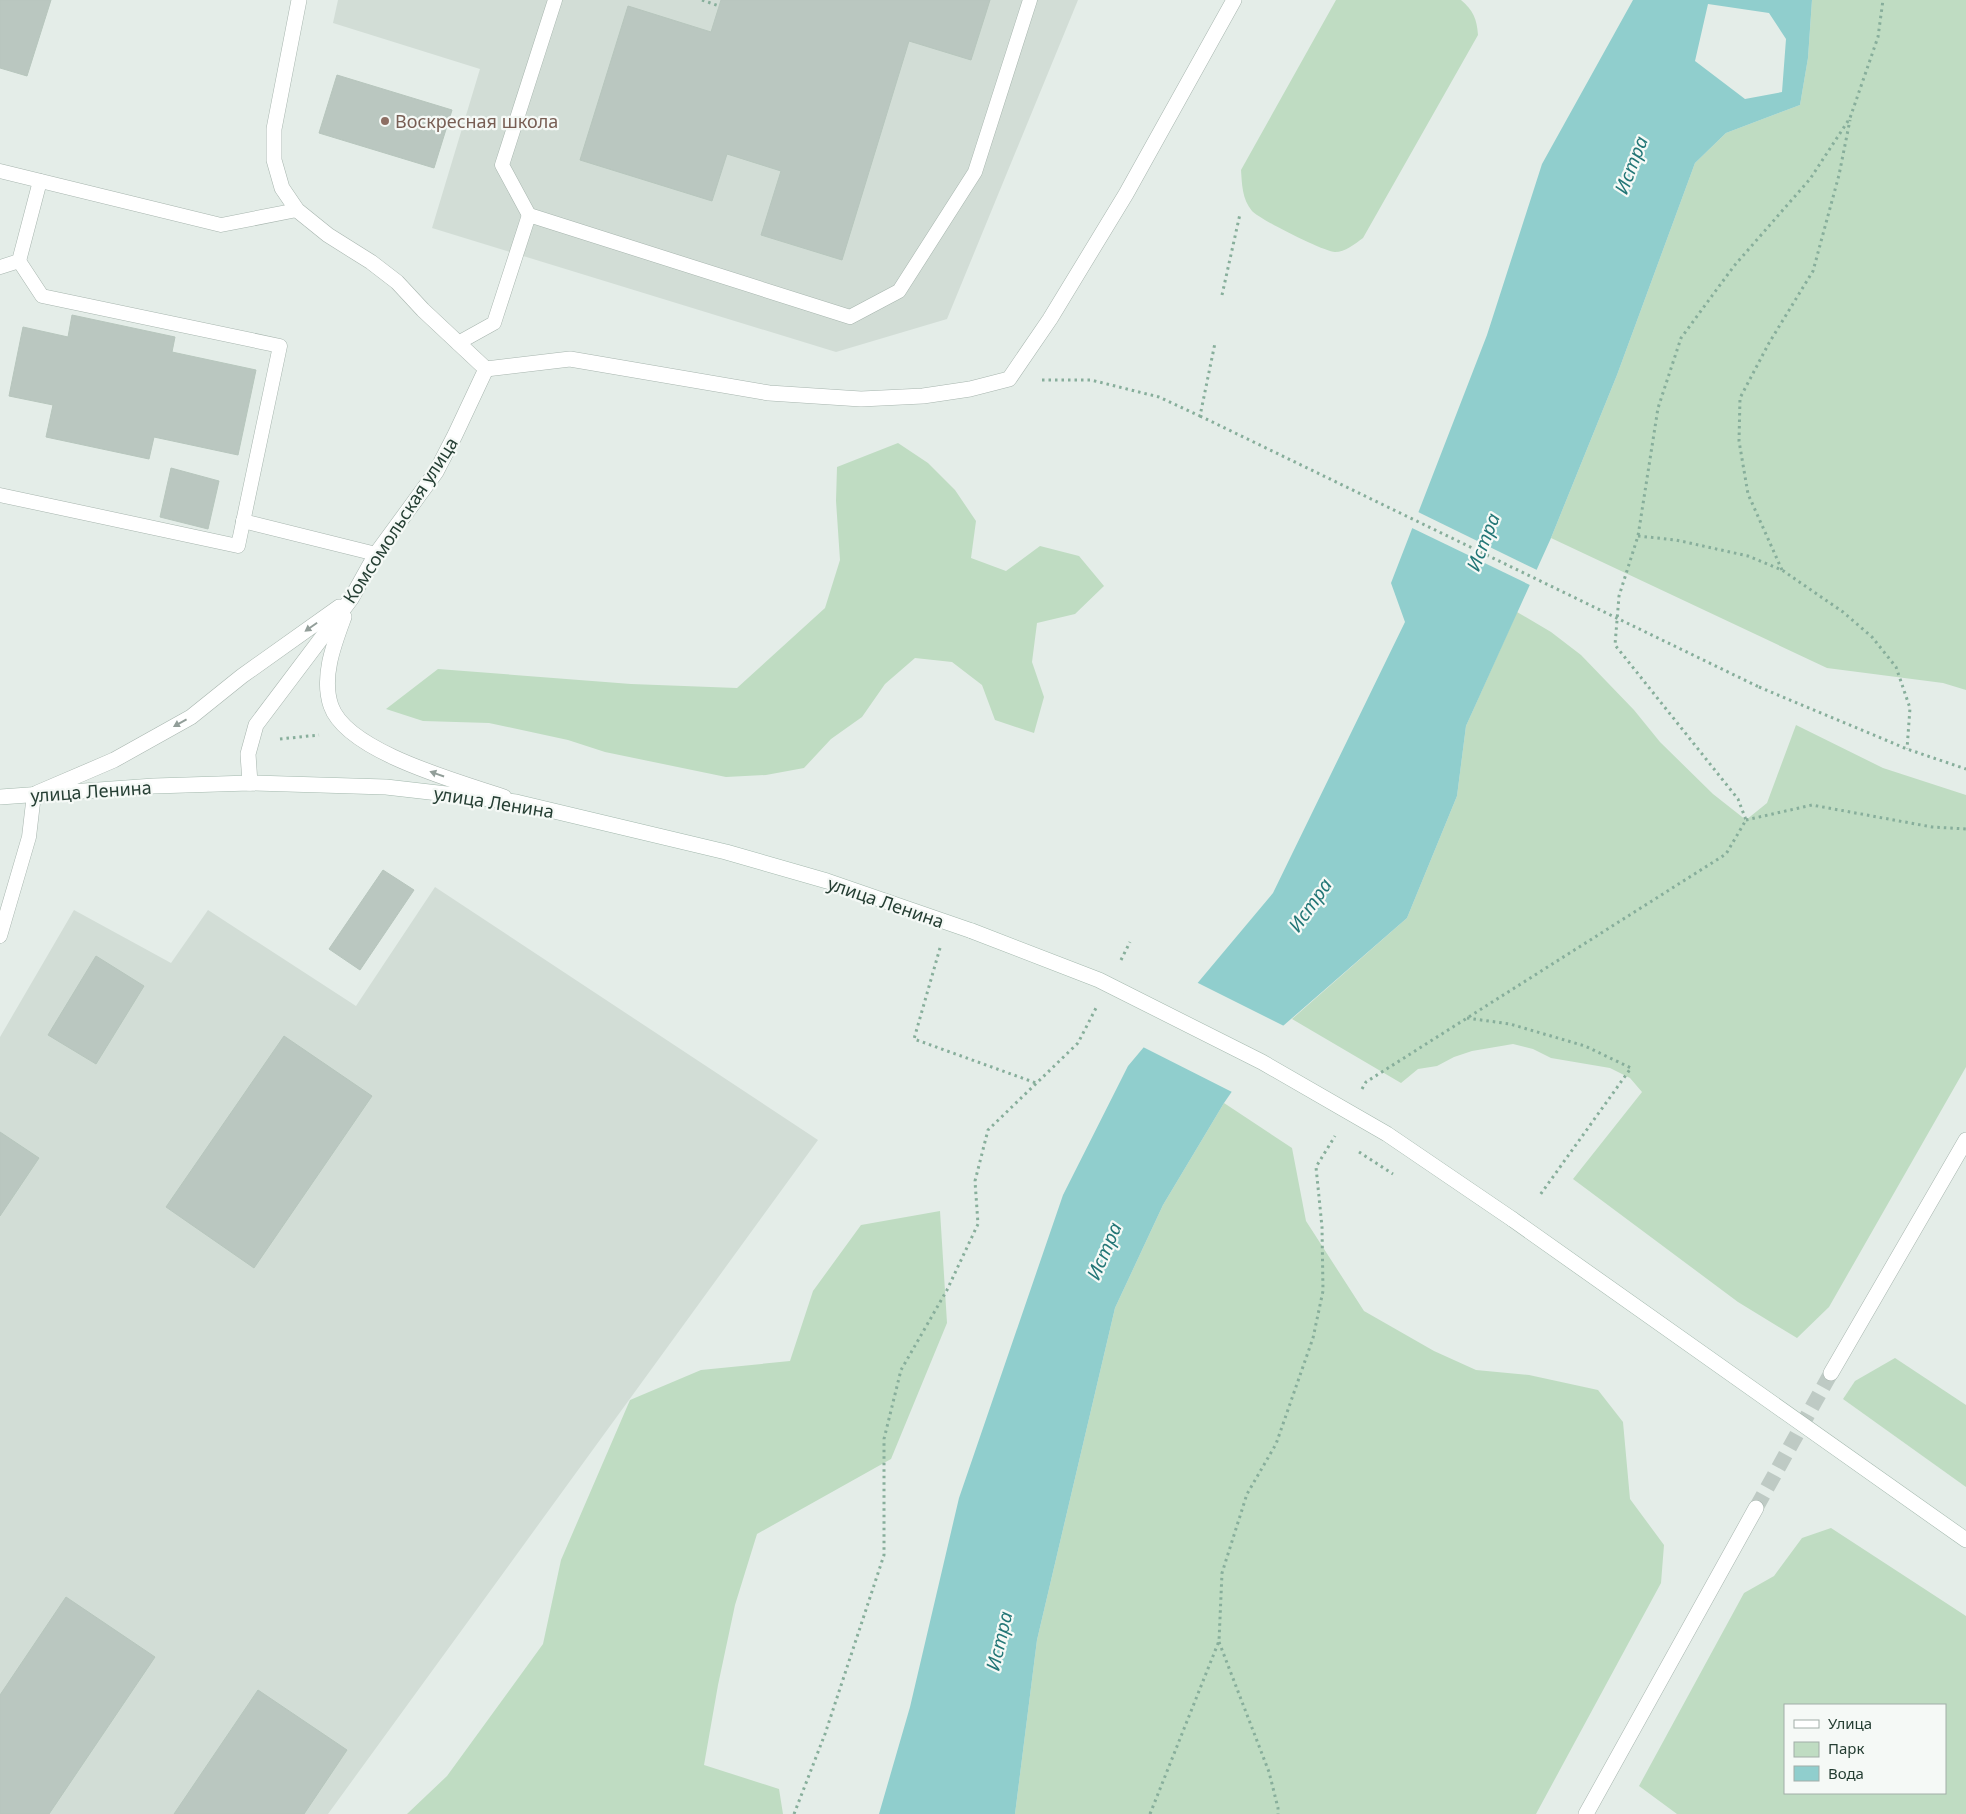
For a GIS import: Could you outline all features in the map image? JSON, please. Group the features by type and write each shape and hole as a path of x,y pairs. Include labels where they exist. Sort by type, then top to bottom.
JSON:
{"street":[{"path":"299,0 275,123 274,160 282,188 298,210 328,235 371,262 397,282 423,310 486,369 570,360 769,393 860,399 923,396 970,390 1009,380 1050,319 1126,194 1234,0"},
{"name":"Комсомольская улица","path":"250,783 248,754 256,726 351,599 376,554 436,472 486,369"},
{"path":"34,794 114,760 190,717 242,676 351,599"},
{"path":"351,599 331,651 328,686 332,707 342,726 364,742 410,765 516,802"},
{"name":"улица Ленина","path":"0,797 154,786 250,783 386,787 516,802 735,854 827,881 972,931 1099,980 1262,1062 1386,1134 1512,1219 1966,1540"},
{"path":"1831,1373 1966,1140"},
{"path":"1586,1814 1756,1508"}],"lane":[{"path":"555,0 502,165 529,215 850,317 899,291 975,172 1030,0"},
{"path":"0,170 221,225 298,210"},
{"path":"0,495 238,546 280,346 42,296 19,261 40,180"},
{"path":"458,343 494,323 529,215"},
{"path":"0,267 19,261"},
{"path":"243,521 376,554"},
{"path":"0,936 29,837 34,794"},
{"path":"0,888 15,881"}],"path":[{"path":"702,0 719,6"},
{"path":"1782,570 1748,494 1739,441 1740,398 1769,343 1813,271 1839,176 1850,118 1878,37 1882,0"},
{"path":"1746,820 1738,799 1615,645 1619,596 1638,536 1658,408 1682,338 1734,266 1810,179 1850,118"},
{"path":"1222,295 1240,214"},
{"path":"1200,416 1215,343"},
{"path":"1009,380 1091,380 1159,397 1759,687 1907,749 1966,769"},
{"path":"1638,536 1676,540 1748,556 1782,570 1844,612 1872,637 1896,667 1910,708 1907,749"},
{"path":"276,739 320,735"},
{"path":"1361,1090 1366,1082 1726,854 1746,820 1812,805 1932,827 1966,829"},
{"path":"1117,967 1130,942"},
{"path":"940,948 914,1039 1036,1083"},
{"path":"794,1814 825,1734 884,1555 884,1439 901,1370 947,1290 978,1224 975,1181 988,1130 1078,1043 1100,1001"},
{"path":"1087,1007 1096,1011"},
{"path":"1467,1018 1510,1024 1575,1044 1631,1068 1540,1195"},
{"path":"1150,1814 1219,1641 1222,1573 1247,1494 1276,1444 1313,1338 1323,1291 1322,1226 1316,1167 1336,1133"},
{"path":"1333,1136 1342,1142"},
{"path":"1358,1152 1399,1178"},
{"path":"1219,1641 1269,1772 1278,1814"}],"shaded area":[{"path":"338,0 1078,0 947,319 836,352 432,228 480,69 333,23"},
{"path":"435,887 818,1140 328,1814 0,1814 0,1037 74,910 171,963 208,910 356,1006"}],"green space":[{"path":"1336,0 1461,0 1474,15 1478,35 1363,238 1339,252 1318,247 1266,221 1252,211 1244,196 1241,170"},
{"path":"1812,0 1966,0 1966,690 1943,683 1827,668 1551,538 1617,375 1695,163 1726,133 1800,105 1808,58"},
{"path":"898,443 928,463 955,490 976,521 971,558 1006,571 1040,546 1079,556 1104,586 1075,614 1037,623 1032,662 1044,697 1034,733 995,720 982,685 952,662 915,658 885,684 862,717 831,739 804,768 766,775 726,777 605,752 568,740 489,723 423,721 386,709 438,669 631,684 737,688 825,608 840,560 836,501 837,467"},
{"path":"1517,612 1551,632 1581,655 1634,710 1660,742 1713,794 1746,820 1767,803 1796,725 1883,768 1966,795 1966,1067 1829,1307 1797,1338 1738,1302 1573,1179 1642,1092 1630,1078 1610,1068 1551,1058 1533,1049 1513,1044 1472,1051 1454,1057 1437,1066 1418,1069 1401,1083 1292,1019 1407,918 1457,796 1466,726"},
{"path":"1224,1103 1292,1148 1306,1221 1364,1311 1434,1351 1476,1370 1529,1375 1598,1390 1623,1422 1630,1499 1664,1545 1661,1583 1536,1814 1015,1814 1037,1640 1115,1308 1163,1205"},
{"path":"940,1211 947,1323 891,1459 757,1534 735,1605 704,1765 779,1789 783,1814 407,1814 447,1776 543,1644 561,1560 630,1400 701,1370 790,1361 813,1291 861,1225"},
{"path":"1895,1358 1966,1405 1966,1487 1843,1399 1855,1381"},
{"path":"1831,1528 1966,1616 1966,1814 1677,1814 1639,1786 1744,1593 1774,1576 1802,1538"}],"water":[{"name":"Истра","path":"1633,0 1812,0 1808,58 1800,105 1726,133 1695,163 1617,375 1551,538 1466,726 1457,796 1407,918 1268,1039 1224,1103 1163,1205 1115,1308 1037,1640 1015,1814 879,1814 910,1707 959,1498 1063,1195 1128,1066 1273,893 1405,622 1391,583 1487,335 1542,164","holes":["1708,4 1769,13 1786,39 1782,92 1745,99 1695,61"]}],"pier":[{"path":"1416,511 1539,571 1532,586 1410,527"},
{"path":"1194,981 1286,1027 1270,1041 1234,1093 1141,1046"}],"building":[{"path":"0,0 51,0 27,76 0,68"},
{"path":"721,0 990,0 971,60 909,41 842,260 761,235 781,171 727,154 712,201 580,160 628,6 711,32"},
{"name":"Воскресная школа","path":"337,75 452,110 434,168 319,133"},
{"path":"72,315 175,337 172,352 256,370 238,455 154,437 149,459 46,437 53,405 9,396 23,327 68,337"},
{"path":"171,468 219,481 208,529 160,517"},
{"path":"383,870 414,890 360,970 329,949"},
{"path":"96,956 144,986 96,1064 48,1035"},
{"path":"284,1036 372,1096 254,1268 166,1207"},
{"path":"0,1132 39,1158 0,1216"},
{"path":"66,1597 155,1657 49,1814 0,1814 0,1695"},
{"path":"258,1690 347,1750 304,1814 174,1814"}],"tunnel":[{"path":"1756,1508 1831,1373"}],"place":[{"name":"Воскресная школа","path":"385,121"}]}
